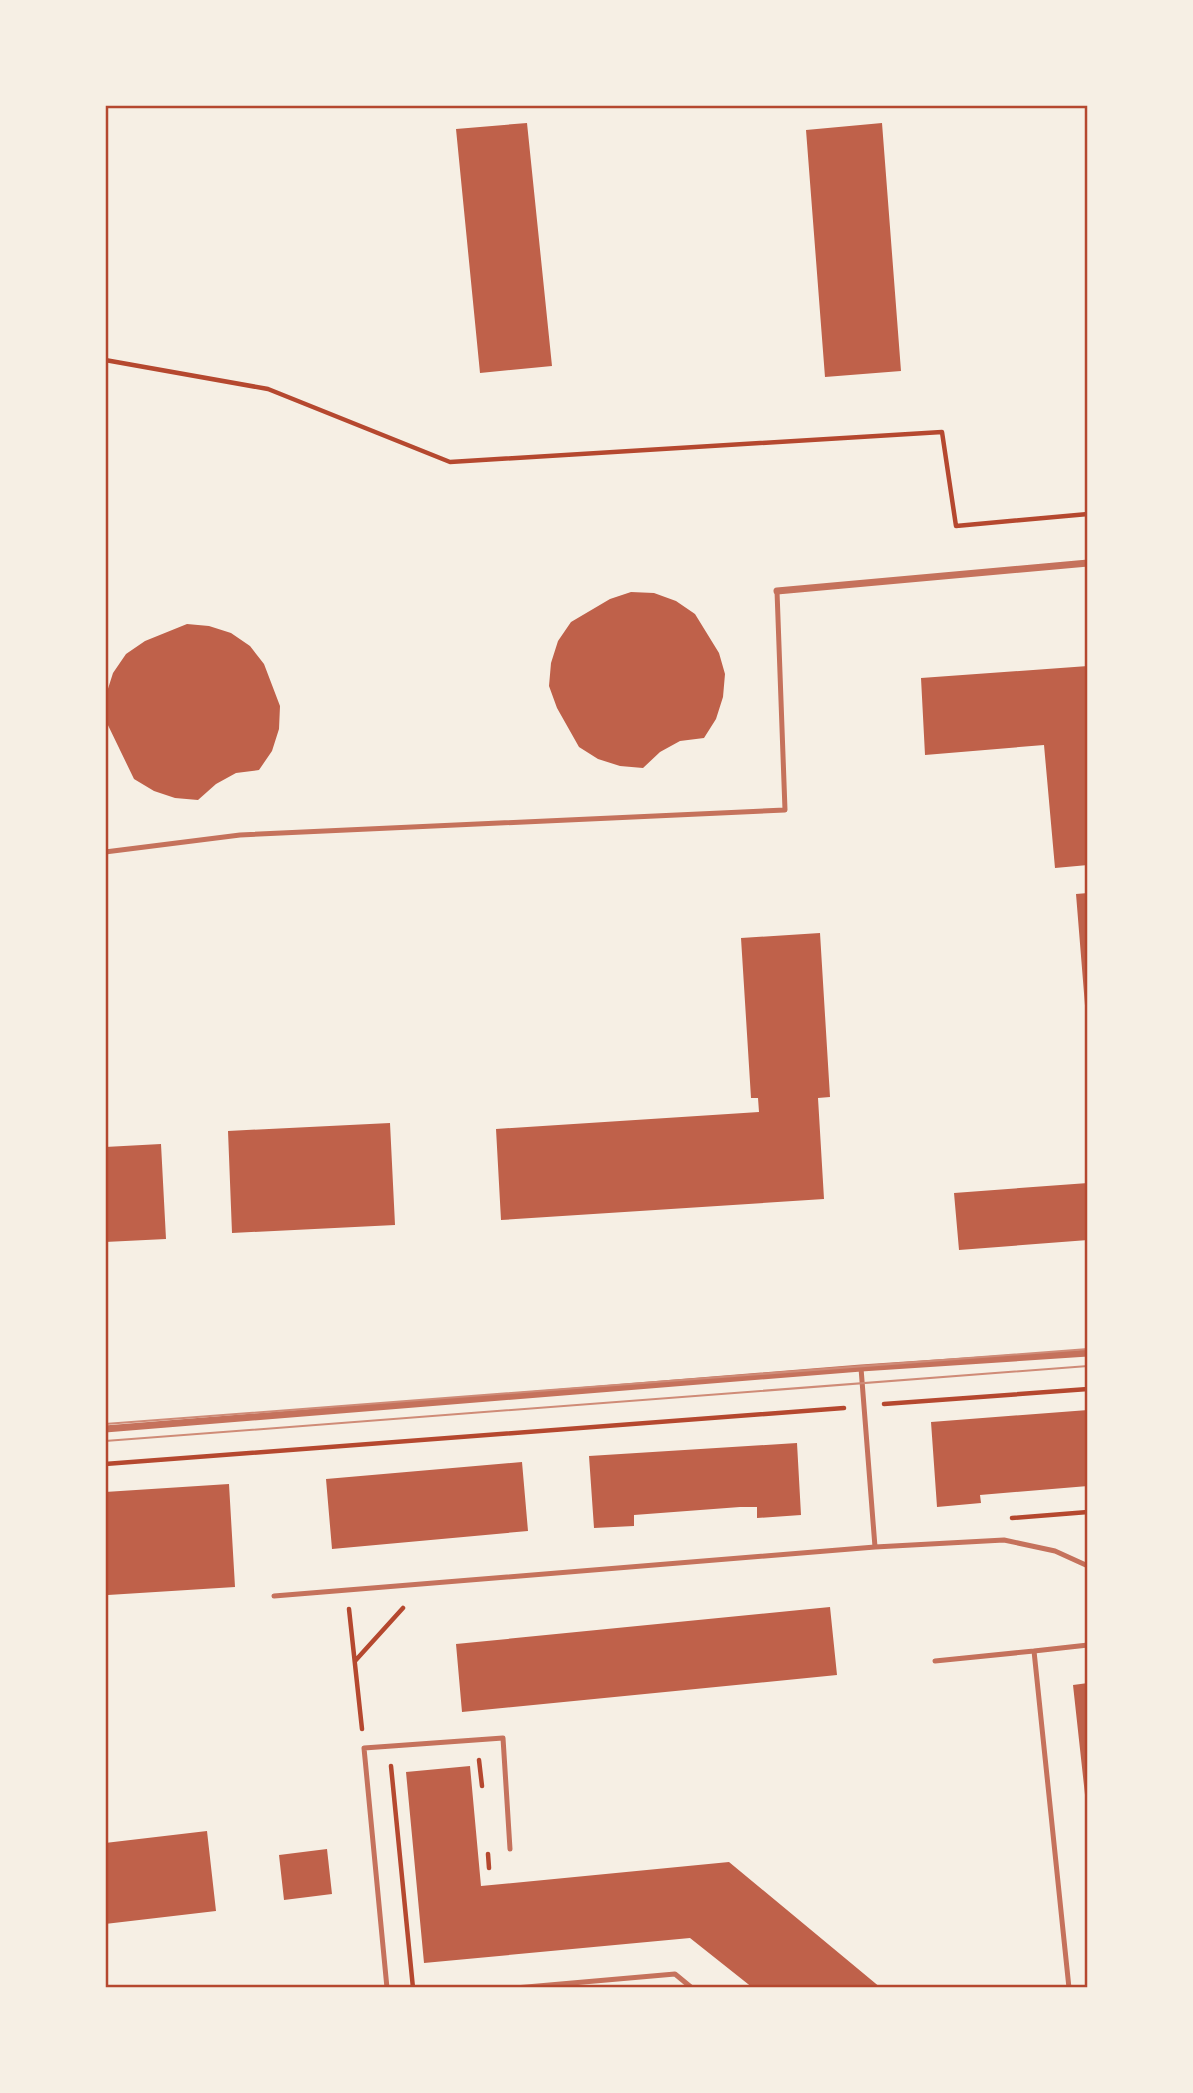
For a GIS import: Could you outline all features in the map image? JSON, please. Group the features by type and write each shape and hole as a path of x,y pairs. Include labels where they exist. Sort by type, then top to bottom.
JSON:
{"street":[{"path":"777,591 1088,563"},
{"path":"105,1429 861,1368 1088,1353"}],"lane":[{"path":"105,852 240,835 785,810 777,591"},
{"path":"861,1368 875,1547"},
{"path":"274,1596 875,1547 1004,1540 1055,1551 1088,1566"},
{"path":"935,1661 1088,1645"},
{"path":"1034,1651 1069,1988"},
{"path":"387,1988 364,1748 503,1738 510,1849"},
{"path":"515,1988 675,1974 692,1988"}],"path":[{"path":"105,360 268,389 450,462 942,432 956,526 1088,514"},
{"path":"105,1464 1088,1389"},
{"path":"355,1662 424,1584"},
{"path":"347,1590 364,1748"},
{"path":"467,1759 479,1758 483,1799"},
{"path":"404,1763 391,1764 413,1988"},
{"path":"486,1841 489,1868"}],"building":[{"path":"527,123 552,366 480,373 456,129"},
{"path":"882,123 901,371 825,377 806,130"},
{"path":"631,592 654,593 676,601 695,614 719,653 725,674 723,697 716,719 704,738 680,741 660,752 643,768 620,766 598,759 579,747 557,708 549,686 551,663 558,641 571,622 610,599"},
{"path":"187,624 209,626 231,633 250,646 264,664 280,706 279,729 272,751 259,770 236,773 216,784 198,800 175,798 154,791 134,779 105,719 106,695 113,673 126,654 145,641"},
{"path":"1088,666 1088,865 1055,868 1044,745 925,755 921,678"},
{"path":"1088,893 1088,1018 1086,1018 1076,894"},
{"path":"820,933 830,1097 818,1098 824,1199 501,1220 496,1129 759,1112 758,1098 751,1098 741,938"},
{"path":"390,1123 395,1225 232,1233 228,1131"},
{"path":"161,1144 166,1239 105,1242 105,1147"},
{"path":"1088,1183 1088,1240 959,1250 954,1193"},
{"path":"1088,1410 1088,1486 980,1495 981,1503 937,1507 931,1422"},
{"path":"797,1443 801,1515 757,1518 757,1507 740,1507 634,1515 634,1526 594,1528 589,1456"},
{"path":"522,1462 528,1531 332,1549 326,1479"},
{"path":"229,1484 235,1587 108,1595 105,1492"},
{"path":"830,1607 837,1675 462,1712 456,1644"},
{"path":"1088,1683 1088,1803 1086,1804 1073,1685"},
{"path":"470,1766 481,1886 729,1862 881,1988 753,1988 690,1938 424,1963 406,1772"},
{"path":"207,1831 216,1911 105,1924 105,1843"},
{"path":"327,1849 332,1894 284,1900 279,1855"}],"tram line":[{"path":"105,1424 1088,1349"},
{"path":"105,1441 1088,1366"}]}
